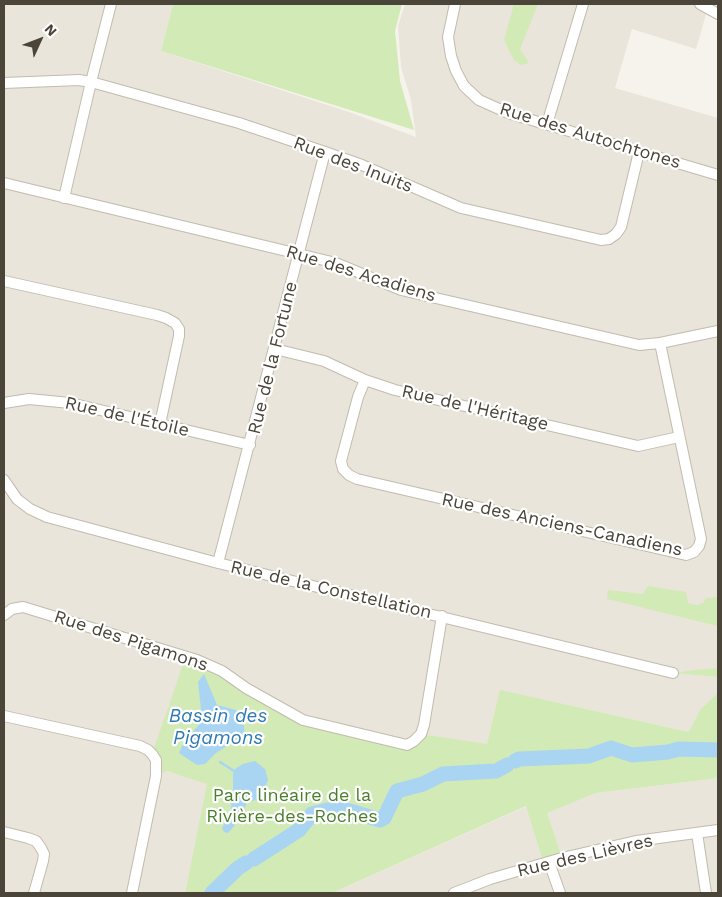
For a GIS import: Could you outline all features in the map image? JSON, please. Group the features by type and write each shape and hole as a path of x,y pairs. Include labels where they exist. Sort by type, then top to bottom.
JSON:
{"street":[{"path":"64,198 111,4"},
{"name":"Rue des Autochtones","path":"455,4 448,37 450,56 464,86 480,100 508,113 718,176"},
{"path":"546,124 583,4"},
{"path":"700,4 718,14"},
{"name":"Rue des Inuits","path":"4,83 79,80 91,82 239,123 325,152 369,168 461,208 601,240 609,239 621,227 639,152"},
{"name":"Rue de la Fortune","path":"218,563 325,152"},
{"name":"Rue des Acadiens","path":"4,183 300,253 336,263 401,290 640,345 660,343 718,331"},
{"path":"4,281 157,315 175,323 179,329 179,336 160,424"},
{"name":"Rue des Anciens-Canadiens","path":"365,380 358,397 341,461 343,469 349,475 384,485 686,554 694,552 699,546 701,539 660,343"},
{"name":"Rue de l'Héritage","path":"275,349 324,361 365,380 395,390 638,446 679,437"},
{"name":"Rue de l'Étoile","path":"4,403 29,399 70,403 250,446"},
{"name":"Rue de la Constellation","path":"4,480 16,500 47,517 218,563 673,672"},
{"name":"Rue des Pigamons","path":"4,615 12,609 23,607 197,660 222,671 246,688 303,720 407,745 421,734 424,725 442,616"},
{"path":"4,716 140,746 152,754 156,760 156,776 132,893"},
{"name":"Rue des Lièvres","path":"454,893 490,879 549,862 636,841 718,830"},
{"path":"4,832 36,842 44,854 44,861 34,893"},
{"path":"697,833 706,893"},
{"path":"549,862 560,893"}],"shaded area":[{"path":"4,4 173,4 161,51 349,112 416,137 411,100 401,67 398,26 405,4 709,4 696,49 632,29 615,88 718,118 718,668 676,673 718,677 718,725 689,732 501,691 487,745 421,734 414,741 167,771 208,783 185,893 4,893"},
{"path":"718,777 718,893 332,893 536,802 543,814 596,793"}],"green space":[{"path":"173,4 402,4 395,31 400,81 414,130 161,51"},
{"path":"514,4 538,4 520,49 529,63 521,65 514,60 504,40"},
{"path":"648,586 686,592 688,603 697,605 703,603 706,598 718,597 718,626 607,599 608,590 643,594"},
{"name":"Parc linéaire de la Rivière-des-Roches","path":"186,656 303,720 400,744 421,734 487,744 500,690 689,732 700,710 718,693 718,777 596,793 547,813 562,858 544,864 526,806 332,893 185,893 207,784 167,771 156,776 152,754"},
{"path":"718,668 718,677 673,673 695,670"}],"water":[{"name":"Bassin des Pigamons","path":"204,674 217,705 236,710 243,721 245,734 216,753 205,764 197,765 179,753 184,742 198,726 201,709 198,682"},
{"path":"255,761 265,769 268,780 260,799 247,802 240,819 228,833 224,832 222,828 230,815 235,769 243,764"}],"waterway":[{"path":"515,761 519,759 589,756 611,748 632,755 668,752 679,749 718,750"},
{"path":"220,762 234,771"},
{"path":"254,859 299,830 312,814 327,810 346,810 380,820 384,818 397,791 423,784 443,774 496,771 507,765"},
{"path":"212,893 238,868 246,863"}]}
